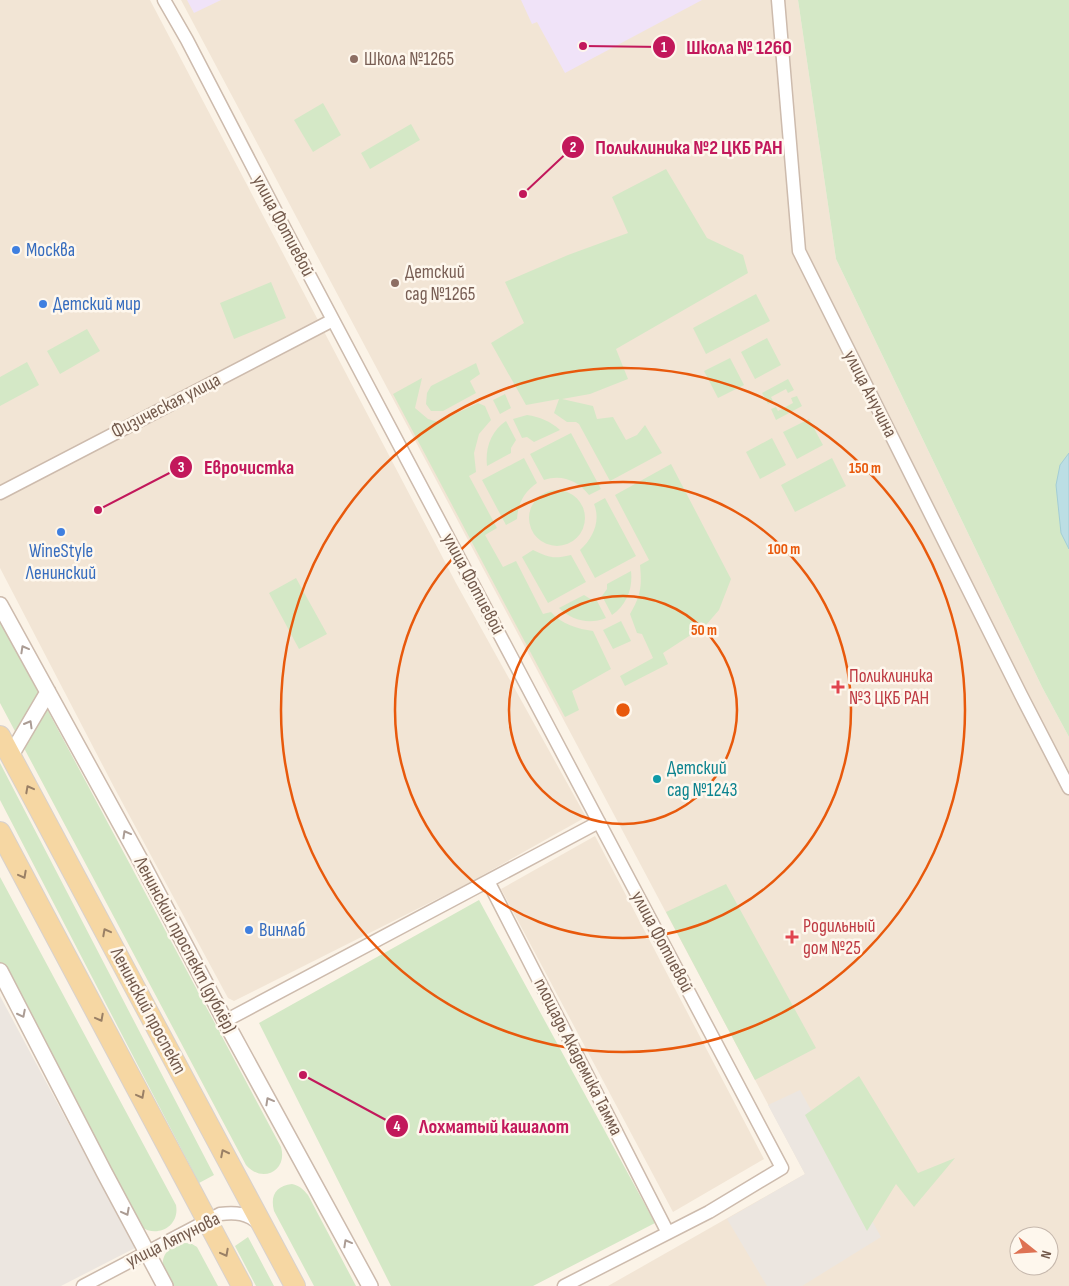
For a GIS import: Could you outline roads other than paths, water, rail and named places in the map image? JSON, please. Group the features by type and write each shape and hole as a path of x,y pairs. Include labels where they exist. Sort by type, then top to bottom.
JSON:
{"main road":[{"name":"Ленинский проспект","path":"0,736 295,1286"},
{"path":"0,832 242,1286"}],"street":[{"name":"улица Фотиевой","path":"164,0 187,40 782,1168 709,1212 668,1233"},
{"name":"улица Анучина","path":"778,0 799,251 1016,686 1069,788"},
{"name":"Физическая улица","path":"0,493 333,320"},
{"name":"Ленинский проспект (дублёр)","path":"0,605 143,865 225,1021 370,1286"},
{"path":"11,755 48,692"},
{"path":"225,1021 599,822"},
{"name":"площадь Академика Тамма","path":"488,881 668,1233"},
{"path":"0,971 165,1286"},
{"name":"улица Ляпунова","path":"83,1286 220,1214 231,1212 244,1214 254,1219 264,1228"},
{"path":"564,1286 668,1233"}],"water":[{"path":"1069,453 1069,549 1061,533 1056,485 1060,465"}],"place":[{"name":"Школа № 1260","path":"583,46"},
{"name":"Школа №1265","path":"354,59"},
{"name":"Поликлиника №2 ЦКБ РАН","path":"523,194"},
{"name":"Москва","path":"16,250"},
{"name":"Детский сад №1265","path":"395,283"},
{"name":"Детский мир","path":"43,304"},
{"name":"Еврочистка","path":"98,510"},
{"name":"WineStyle Ленинский","path":"61,532"},
{"name":"Поликлиника №3 ЦКБ РАН","path":"838,687"},
{"name":"Детский сад №1243","path":"657,779"},
{"name":"Винлаб","path":"249,930"},
{"name":"Родильный дом №25","path":"792,937"},
{"name":"Лохматый кашалот","path":"303,1075"}]}
